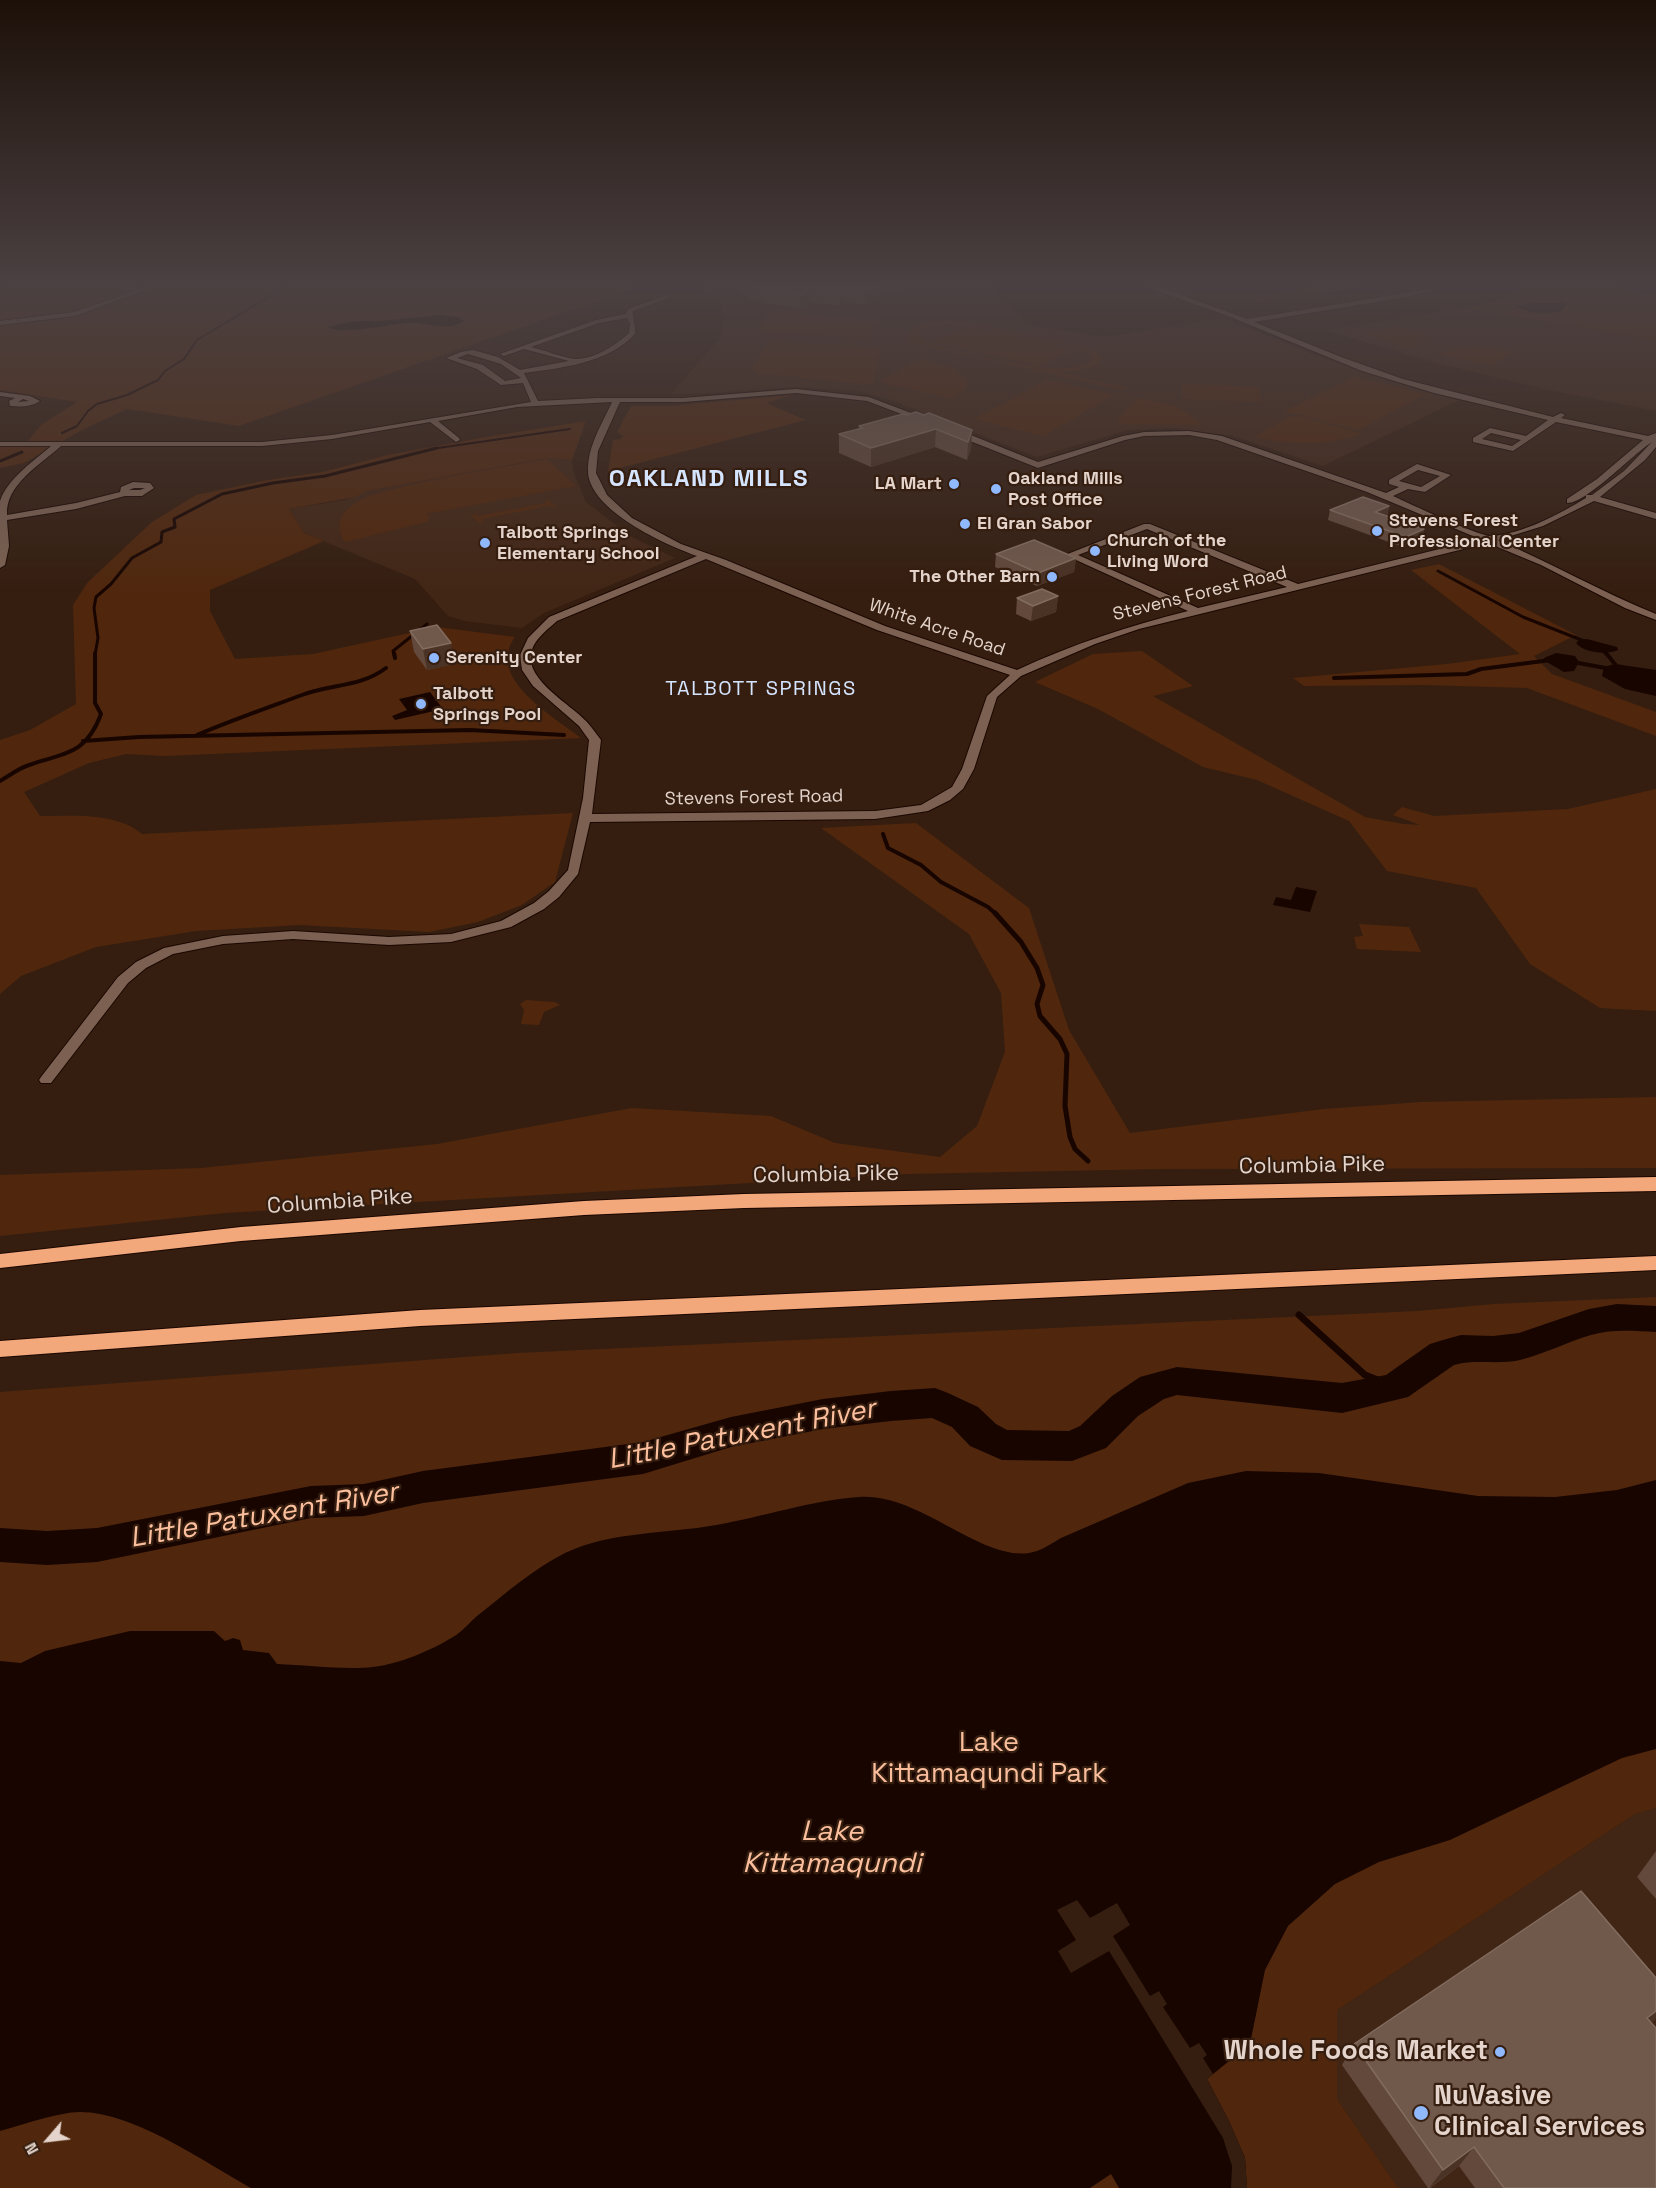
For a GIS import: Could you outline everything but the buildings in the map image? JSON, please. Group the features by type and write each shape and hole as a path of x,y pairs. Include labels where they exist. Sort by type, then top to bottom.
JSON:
{"highway":[{"name":"Columbia Pike","path":"0,1261 241,1234 584,1208 732,1201 1656,1184"},
{"path":"0,1349 229,1331 454,1317 1656,1263"}],"street":[{"path":"529,389 535,403"},
{"path":"1436,389 1654,437"},
{"path":"0,444 262,444 332,437 535,403 683,400 774,392 823,392 869,399 936,424"},
{"path":"0,394 19,399"},
{"name":"White Acre Road","path":"617,400 594,451 592,473 595,482 613,507 628,520 660,539 703,557 715,565 875,631 931,651 1017,674"},
{"path":"1527,439 1490,430 1476,440 1513,449 1560,416"},
{"path":"431,420 456,440"},
{"path":"945,427 1038,465 1134,435 1189,434 1232,442 1384,497 1544,563 1628,606 1656,617"},
{"name":"Stevens Forest Road","path":"1488,540 1542,516 1580,495 1654,437"},
{"name":"Stevens Forest Road","path":"585,818 875,815 924,808 957,789 968,769 992,696 1017,674 1102,638 1196,611 1533,527 1594,499 1631,470 1654,437"},
{"path":"0,565 4,546 2,518 5,499 11,487 60,443"},
{"path":"1384,497 1407,486 1422,490 1447,475 1417,467 1392,482 1407,486"},
{"path":"2,518 62,509 125,493"},
{"path":"1580,495 1656,516"},
{"path":"1196,611 1070,555 1148,526 1297,587"},
{"path":"46,1080 123,980 154,958 192,945 223,940 293,935 427,941 473,934 506,924 539,906 566,882 576,862 585,818 595,740 582,721 531,677 525,664 526,646 534,634 553,619 703,557"}],"shaded area":[{"path":"675,389 765,389 712,393 671,394"},
{"path":"827,389 1423,389 1459,400 1323,466 1233,436 1173,428 1128,430 1037,457 894,401 858,391"},
{"path":"1544,389 1656,389 1656,411"},
{"name":"Talbott Springs Elementary School","path":"547,458 572,460 573,471 586,502 632,537 675,558 544,613 522,628 465,621 448,616 415,579 304,533 289,509 345,500 367,491"},
{"name":"Whole Foods Market","path":"1656,1808 1656,2188 1398,2188 1337,2099 1337,2010 1635,1814"}],"green space":[{"path":"345,389 239,426 127,409 82,430 24,463 0,468 0,447 23,447 41,425 77,402 0,390"},
{"path":"910,389 966,389 952,399"},
{"path":"1030,389 1088,389 1115,395 1043,436 973,419"},
{"path":"1182,389 1258,389 1261,402 1183,399"},
{"path":"1329,389 1405,389 1426,394 1358,430 1284,411"},
{"path":"792,395 766,403 806,420 608,471 613,440 621,439 623,436 617,432 631,406 670,406"},
{"path":"1136,398 1180,408 1200,425 1122,424 1117,421"},
{"path":"1299,416 1363,434 1336,441 1308,443 1281,442 1254,437 1289,417"},
{"path":"586,421 572,460 547,458 367,491 355,497 289,509 304,533 324,541 210,590 210,611 235,659 313,654 437,627 515,637 508,652 509,667 515,681 526,695 581,738 165,756 126,754 89,763 24,792 40,816 107,819 132,827 142,834 573,813 555,882 522,905 478,922 429,932 299,925 196,931 96,947 21,976 0,994 0,740 30,730 76,704 73,605 88,582 152,522 196,495 268,480 323,472 388,455"},
{"path":"547,459 576,486 426,514 430,517 427,522 345,542 340,532 341,518 351,506 385,491"},
{"path":"546,500 557,508 549,506 482,519 483,522 480,523 470,515 478,516 545,503"},
{"path":"1439,564 1576,635 1534,656 1552,674 1656,712 1656,736 1527,688 1424,685 1304,686 1293,678 1447,664 1520,654 1411,570"},
{"path":"1142,651 1193,686 1153,696 1365,817 1420,825 1393,815 1402,807 1434,816 1568,809 1656,789 1656,1011 1600,1008 1530,964 1476,888 1387,871 1349,821 1257,780 1203,767 1098,709 1035,682 1093,654"},
{"path":"916,823 1029,908 1069,1030 1130,1133 1324,1109 1421,1102 1656,1097 1656,1168 1161,1169 907,1174 225,1213 0,1236 0,1175 201,1168 437,1144 632,1108 771,1116 835,1143 940,1157 977,1126 1005,1052 1001,993 969,934 821,828"},
{"path":"1359,924 1409,927 1421,952 1357,949 1354,937 1363,936"},
{"path":"526,1000 555,1002 560,1005 544,1012 539,1025 521,1024 524,1010 520,1004"},
{"name":"Lake Kittamaqundi","path":"1656,1297 1656,1808 1635,1814 1337,2010 1337,2099 1398,2188 0,2188 0,1392 518,1353 1417,1311 1494,1304"}],"water":[{"path":"1587,639 1617,647 1618,650 1596,652 1584,649 1576,643"},
{"path":"1556,653 1575,656 1579,662 1574,671 1564,672 1545,661 1544,658"},
{"path":"1615,664 1656,670 1656,696 1625,689 1602,676 1604,667"},
{"name":"Talbott Springs Pool","path":"430,692 443,709 395,720 392,716 407,710 399,699"},
{"path":"1296,887 1317,891 1310,912 1273,905 1276,897 1291,900"},
{"name":"Lake Kittamaqundi","path":"1246,1471 1319,1473 1478,1496 1555,1497 1617,1490 1656,1480 1656,1749 1622,1758 1450,1840 1379,1862 1335,1884 1288,1926 1265,1970 1250,2044 1207,2079 1245,2158 1247,2188 1119,2188 1111,2174 1090,2188 251,2188 168,2140 123,2120 101,2114 80,2112 62,2114 0,2131 0,1661 21,1663 45,1651 130,1631 214,1631 225,1641 233,1638 240,1640 243,1650 269,1653 277,1664 338,1668 373,1667 404,1660 444,1642 459,1633 477,1616 542,1566 565,1553 601,1541 716,1525 824,1502 859,1497 881,1498 903,1505 990,1546 1010,1552 1029,1553 1188,1483"}],"pier":[{"path":"1077,1900 1090,1918 1117,1903 1130,1925 1113,1936 1150,1996 1159,1991 1167,2004 1163,2007 1190,2048 1199,2043 1207,2055 1203,2058 1213,2074 1207,2079 1245,2158 1247,2188 1231,2188 1232,2166 1223,2138 1109,1951 1071,1973 1058,1951 1076,1940 1057,1910"}],"waterway":[{"path":"62,433 77,426 88,411 97,404 139,389"},
{"path":"436,448 570,429"},
{"path":"95,655 98,638 94,608 96,597 111,584 132,558 161,542 162,532 175,527 174,519 222,494 273,483 325,476 436,448"},
{"path":"431,449 436,448"},
{"path":"0,461 22,452"},
{"path":"1438,571 1523,617 1584,641"},
{"path":"394,655 393,651 427,624"},
{"path":"1601,649 1607,655"},
{"path":"394,653 395,658"},
{"path":"1606,653 1618,668"},
{"path":"85,741 101,714 95,703 95,655"},
{"path":"1334,678 1467,674 1481,669 1551,660"},
{"path":"1573,662 1611,669"},
{"path":"197,735 313,691 366,679 386,668"},
{"path":"85,741 139,737 470,730 564,735"},
{"path":"0,781 25,766 63,754 85,741"},
{"path":"883,834 888,848 921,865 941,882 988,907 996,914"},
{"path":"996,914 1021,942 1037,968 1043,985 1037,1004 1040,1016 1060,1039 1067,1054 1065,1106 1070,1137 1075,1149 1088,1161"},
{"path":"1299,1315 1365,1375 1395,1387"},
{"name":"Little Patuxent River","path":"0,1545 47,1548 97,1545 311,1502 364,1500 423,1487 643,1458 731,1432 823,1414 891,1406 935,1403 965,1417 983,1435 1002,1445 1072,1446 1093,1437 1125,1406 1153,1387 1177,1381 1342,1398 1395,1387 1443,1354 1461,1349 1493,1350 1520,1346 1589,1322 1617,1317 1656,1319"}],"place":[{"name":"LA Mart","path":"954,484"},
{"name":"Oakland Mills Post Office","path":"996,489"},
{"name":"El Gran Sabor","path":"965,524"},
{"name":"Stevens Forest Professional Center","path":"1377,531"},
{"name":"Talbott Springs Elementary School","path":"485,543"},
{"name":"Church of the Living Word","path":"1095,551"},
{"name":"The Other Barn","path":"1052,577"},
{"name":"Serenity Center","path":"434,658"},
{"name":"Talbott Springs Pool","path":"421,704"},
{"name":"Whole Foods Market","path":"1500,2052"},
{"name":"NuVasive Clinical Services","path":"1421,2113"}],"district":[{"name":"OAKLAND MILLS","path":"709,479"},
{"name":"TALBOTT SPRINGS","path":"761,690"}],"park label":[{"name":"Lake Kittamaqundi Park","path":"989,1760"}]}
